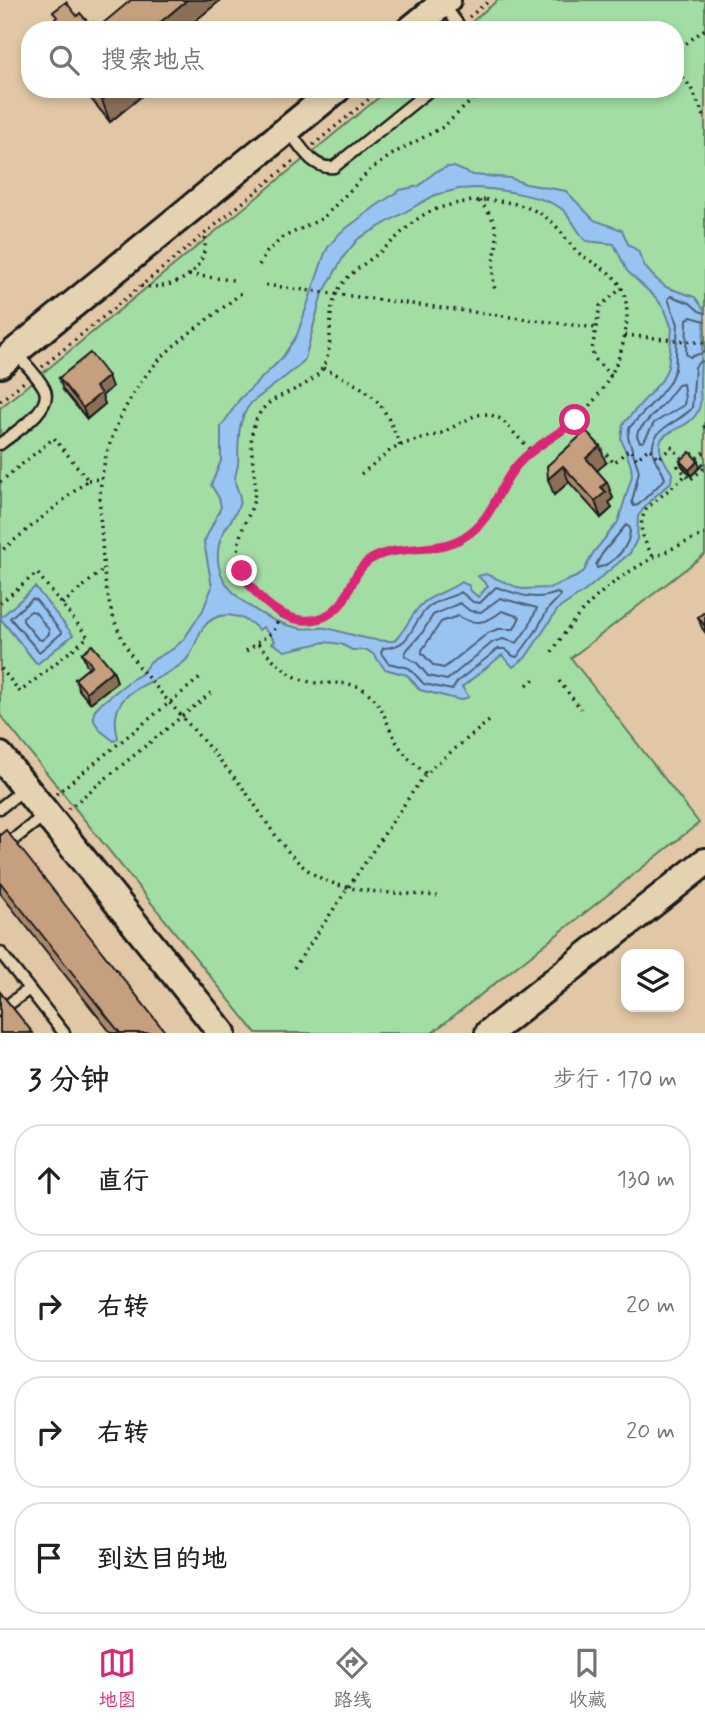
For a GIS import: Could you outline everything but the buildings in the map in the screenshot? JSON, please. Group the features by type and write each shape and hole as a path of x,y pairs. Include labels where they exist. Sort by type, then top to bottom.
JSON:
{"street":[{"path":"421,21 445,2"},
{"path":"8,358 326,98"},
{"path":"0,756 222,1033"},
{"path":"489,1033 705,862"}],"lane":[{"path":"445,2 457,21"},
{"path":"288,130 317,164 334,167 420,98"},
{"path":"0,444 44,406 46,389 33,374 8,358"},
{"path":"0,808 41,807"},
{"path":"0,850 41,807"},
{"path":"0,952 64,1033"},
{"path":"0,1011 29,989"}],"path":[{"path":"468,21 490,0"},
{"path":"684,45 705,29"},
{"path":"684,78 705,118"},
{"path":"0,401 371,98"},
{"path":"259,265 267,252 282,238 323,218 371,169 443,127 474,98"},
{"path":"479,200 492,216 497,231 498,248 492,276 495,290"},
{"path":"479,200 508,202 541,214 552,222 574,248 608,272 622,288 628,317 621,354 611,376 575,420 532,452 514,470 488,515 466,536 443,546 393,552 368,562 354,578 342,602 327,615 310,620 281,613 266,604 252,590 239,560 240,529 253,502 251,434 257,417 270,402 306,384 323,368 328,355 330,316 336,294 352,273 376,256 413,222 436,209 479,200"},
{"path":"141,286 169,286 189,275 203,256 205,234"},
{"path":"189,275 233,280"},
{"path":"266,285 596,328"},
{"path":"611,376 594,358 592,350 601,303 622,288"},
{"path":"242,293 174,344 141,381 111,441 100,496 105,591 113,619 139,668 240,784 294,858 318,877 348,888 437,896"},
{"path":"625,335 705,343"},
{"path":"323,368 359,385 375,397 390,419 400,446"},
{"path":"361,474 382,456 400,446 440,434 476,415 488,414 501,419 532,452"},
{"path":"575,420 614,463 629,449 637,458 649,448 659,458 672,447 683,459"},
{"path":"0,482 54,438 88,480"},
{"path":"697,458 705,451"},
{"path":"692,453 705,467 691,480 678,466 683,459 692,453"},
{"path":"653,556 642,539 643,516 647,508 686,475"},
{"path":"0,552 88,480 102,479"},
{"path":"552,652 572,622 599,593 653,556 705,534"},
{"path":"62,604 103,570"},
{"path":"0,603 37,573 88,637 20,692 0,667"},
{"path":"246,652 274,631 281,613"},
{"path":"258,644 281,668 298,678 322,684 348,684 368,692 384,713 403,752 427,774"},
{"path":"41,807 200,678"},
{"path":"527,685 535,678"},
{"path":"559,681 581,709"},
{"path":"41,807 181,718 212,692"},
{"path":"294,968 427,774 488,720"}],"green space":[{"path":"498,0 705,0 705,554 571,658 699,823 432,1033 256,1033 0,715 0,408 378,98 684,98 684,21 473,21"}],"water":[{"path":"454,167 473,175 510,178 526,184 566,191 594,220 622,230 628,244 638,251 645,267 655,278 666,287 695,297 705,311 700,403 693,418 662,439 660,446 672,473 671,482 638,516 637,539 630,553 585,591 558,609 526,657 513,667 502,655 462,687 469,697 460,700 420,690 407,675 385,669 367,650 352,650 341,644 325,642 285,651 272,643 275,641 263,627 259,630 246,620 231,615 216,618 203,628 185,661 125,697 118,707 118,738 114,741 101,731 94,721 97,707 140,675 151,661 173,649 184,639 203,610 212,587 204,542 221,507 211,485 221,461 221,427 239,400 282,358 297,335 329,246 340,233 376,206 400,190 419,186 435,172","holes":["459,189 521,194 556,205 570,217 586,241 614,244 627,271 665,310 672,329 668,367 662,380 623,424 621,439 632,476 618,522 593,553 584,571 576,577 549,588 521,589 486,574 478,576 488,586 478,597 469,589 470,586 461,582 425,601 394,641 368,639 326,628 299,628 260,613 227,585 218,560 220,541 240,501 235,478 239,433 246,410 305,359 321,297 344,256 358,239 435,195"]},
{"path":"35,587 73,635 37,664 0,618"}],"route":[{"path":"242,571 258,598 274,610 301,620 327,615 342,602 354,578 368,562 402,550 443,546 474,530 493,509 524,457 575,420"}]}
